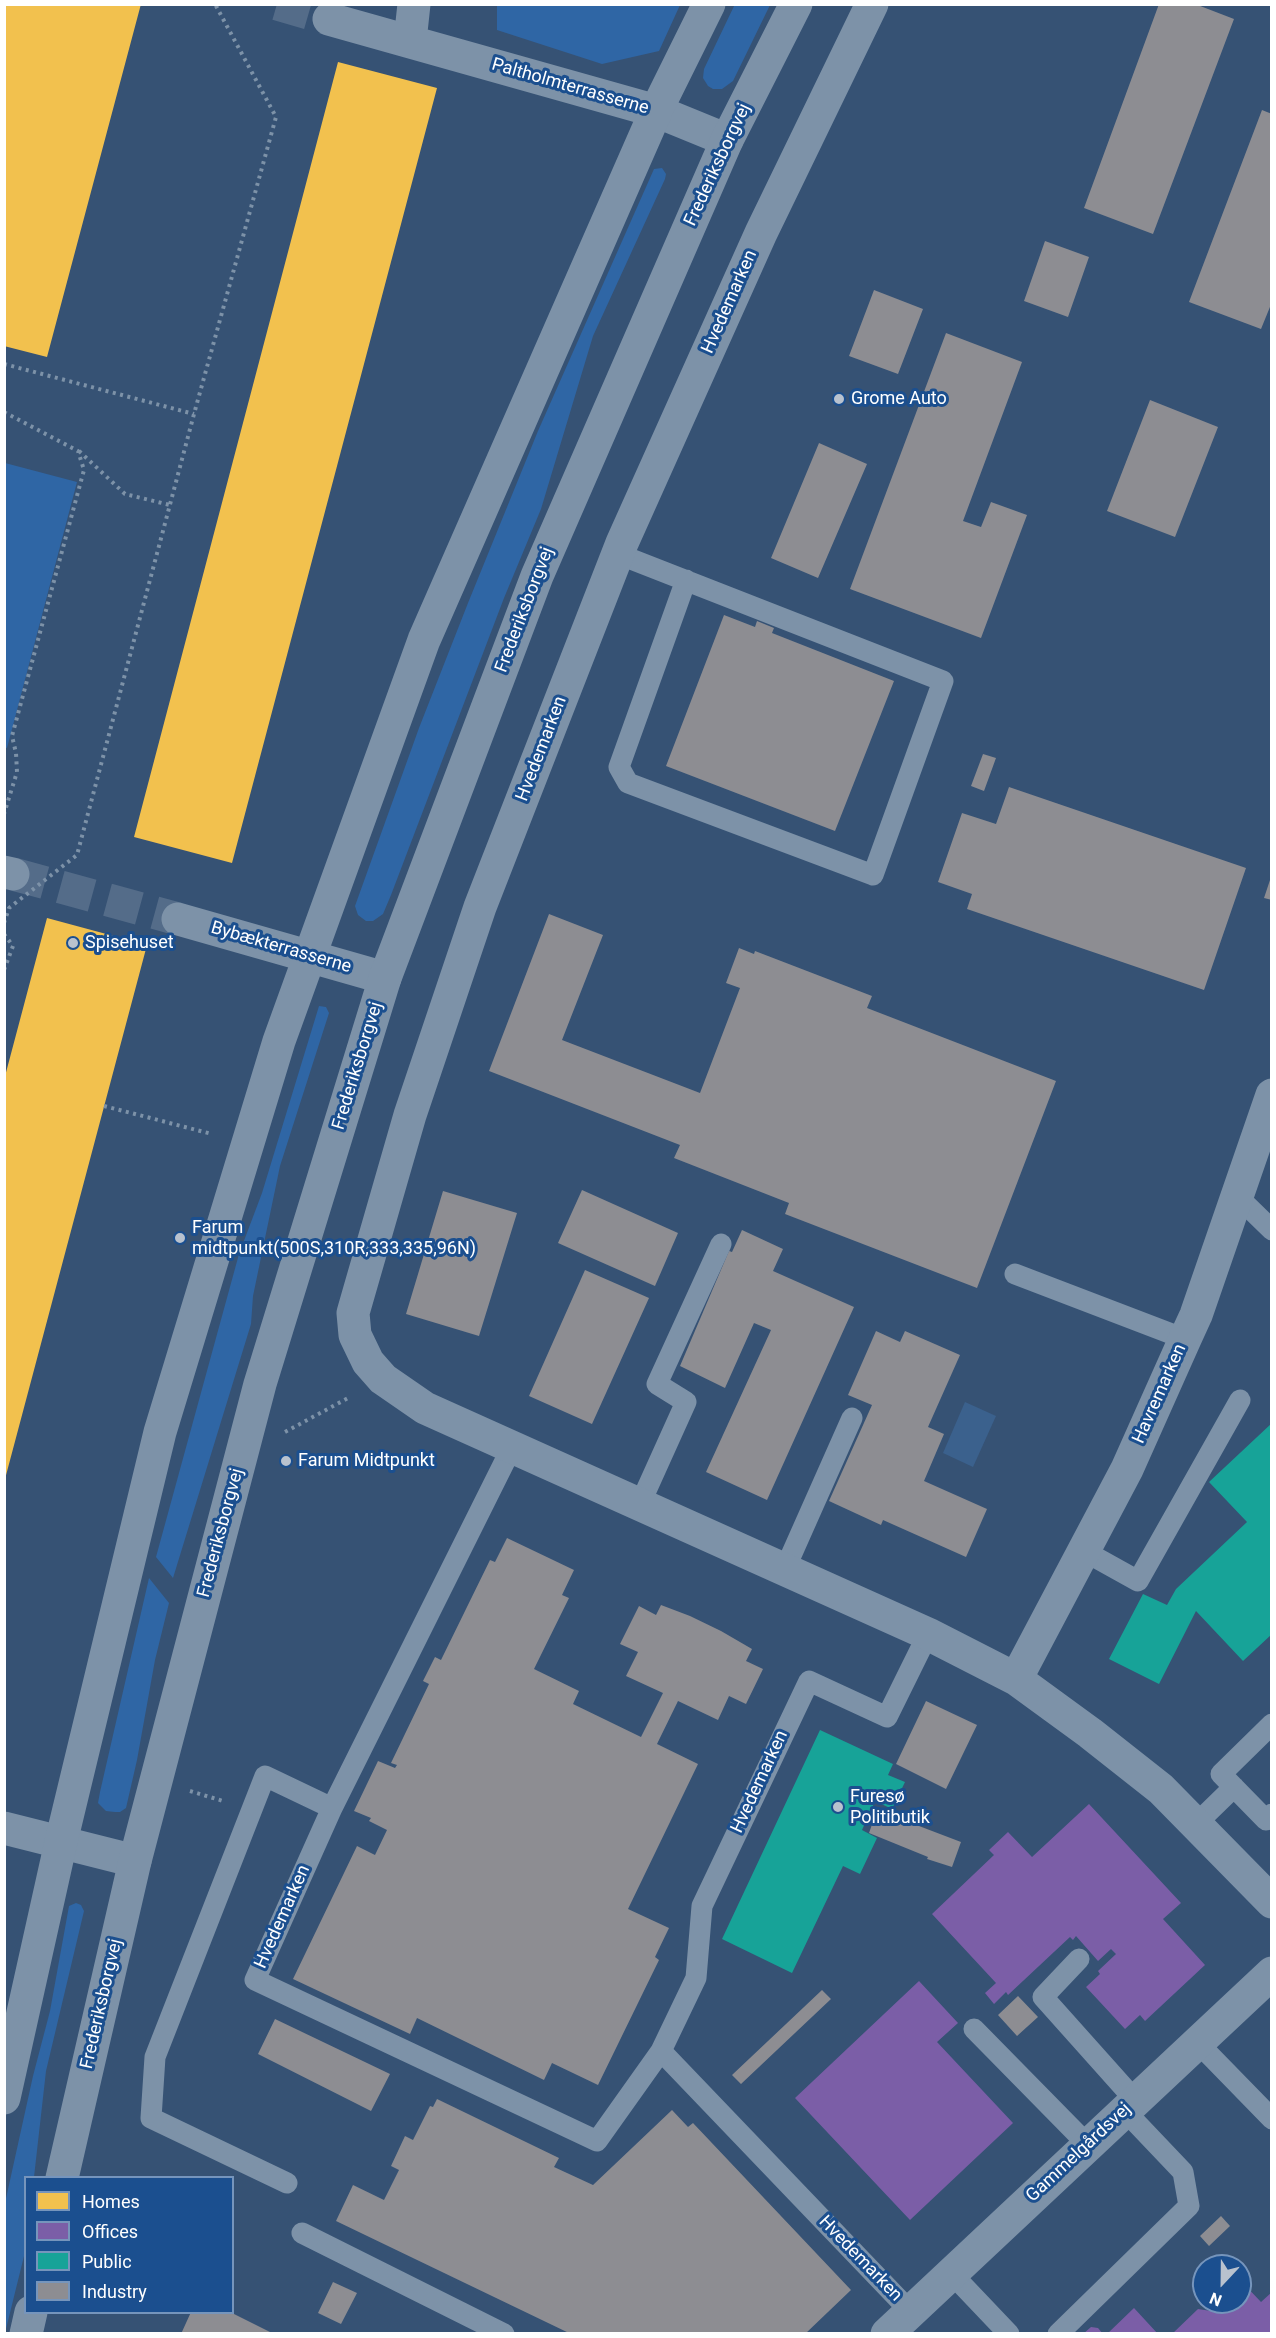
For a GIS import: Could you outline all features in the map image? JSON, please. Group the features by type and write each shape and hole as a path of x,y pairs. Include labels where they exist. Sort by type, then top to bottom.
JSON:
{"street":[{"path":"410,41 414,4"},
{"path":"4,2098 62,1842 160,1432 279,1041 424,640 656,111 709,4"},
{"name":"Frederiksborgvej","path":"62,2176 135,1861 260,1384 385,978 537,576 727,141 796,4"},
{"name":"Hvedemarken","path":"872,4 761,233 618,554 480,907 410,1114 353,1313 355,1335 368,1362 383,1379 425,1408 928,1634 1016,1679 1090,1732 1161,1789 1272,1902"},
{"name":"Paltholmterrasserne","path":"329,19 656,111 727,141"},
{"name":"Bybækterrasserne","path":"178,919 385,978"},
{"name":"Havremarken","path":"1016,1679 1127,1469 1196,1315 1272,1095"},
{"path":"4,1828 135,1861"},
{"name":"Gammelgårdsvej","path":"887,2334 1197,2042 1270,1977"},
{"path":"26,2334 31,2314"}],"lane":[{"path":"618,554 686,580 943,681 873,875 628,783 619,767 686,580"},
{"path":"1237,1196 1272,1230"},
{"path":"640,1504 686,1402 657,1384 721,1244"},
{"path":"1015,1274 1185,1339"},
{"path":"1083,1551 1138,1581 1240,1400"},
{"path":"785,1569 852,1418"},
{"name":"Hvedemarken","path":"512,1448 332,1808 255,1980 597,2141 661,2051 696,1978 702,1906 808,1681 887,1717 928,1634"},
{"path":"1272,1724 1221,1774 1266,1820 1272,1814"},
{"path":"287,2183 151,2118 155,2057 266,1776 332,1808"},
{"path":"1196,1824 1234,1787"},
{"path":"1058,2334 1190,2206 1184,2172 1043,1997 1079,1959"},
{"path":"974,2029 1088,2145"},
{"path":"1197,2042 1272,2119"},
{"name":"Hvedemarken","path":"661,2051 910,2312"},
{"path":"302,2233 504,2334"},
{"path":"951,2273 1009,2334"}],"path":[{"path":"4,923 9,908 77,855 194,414 276,117 215,4"},
{"path":"4,364 194,414"},
{"path":"4,412 78,451 125,494 170,505"},
{"path":"4,814 17,772 12,736 84,470 78,451"},
{"path":"4,933 13,946 4,970"},
{"path":"104,1106 222,1136"},
{"path":"276,1436 383,1379"},
{"path":"184,1789 252,1810"}],"shaded area":[{"path":"497,4 680,5 659,51 602,64 497,30"},
{"path":"735,4 770,5 733,81 722,89 713,89 703,78 704,69"},
{"path":"662,168 666,174 665,179 593,336 541,509 504,598 391,895 383,914 373,921 366,921 358,915 355,906 419,728 468,603 538,431 654,169"},
{"path":"5,463 77,482 7,748 4,747"},
{"path":"319,1006 326,1007 329,1013 280,1166 253,1296 251,1324 173,1578 156,1557 239,1254 262,1193"},
{"path":"965,1402 996,1416 973,1467 943,1453"},
{"path":"149,1578 169,1603 155,1660 126,1808 120,1812 106,1811 98,1803 100,1792"},
{"path":"76,1903 81,1905 84,1911 46,2071 34,2176 24,2176 24,2256 5,2333 5,2203 50,2011 69,1906"}],"building: Homes":[{"path":"4,4 141,4 47,357 4,346"},
{"path":"338,62 437,88 232,863 134,837"},
{"path":"47,918 147,945 5,1479 4,1080"}],"building: Offices":[{"path":"1089,1804 1181,1903 1163,1919 1205,1965 1145,2021 1140,2015 1125,2029 1086,1987 1100,1974 1098,1971 1116,1954 1111,1949 1098,1961 1076,1936 1073,1940 1070,1937 1008,1995 1006,1992 994,2004 985,1993 996,1983 932,1914 994,1855 989,1850 1008,1832 1032,1857"},
{"path":"919,1981 958,2023 937,2042 1013,2123 910,2220 795,2098"},
{"path":"1272,2292 1272,2334 1172,2334 1193,2314 1252,2314 1252,2293 1261,2302"},
{"path":"1134,2308 1158,2334 1107,2334"},
{"path":"1091,2327 1098,2328 1103,2334 1083,2334"}],"building: Public":[{"path":"1272,1423 1272,1634 1243,1661 1196,1611 1159,1684 1109,1659 1143,1594 1167,1605 1176,1589 1247,1522 1209,1482"},
{"path":"820,1730 893,1764 888,1775 905,1782 892,1809 875,1801 862,1830 877,1838 860,1874 843,1866 792,1973 722,1939"}],"building: Industry":[{"path":"1159,4 1195,4 1234,19 1153,234 1084,208"},
{"path":"1262,110 1272,114 1272,302 1261,329 1189,302"},
{"path":"1045,241 1089,257 1068,317 1024,301"},
{"path":"874,290 923,309 898,374 849,356"},
{"path":"946,333 1022,362 963,521 981,527 991,502 1027,515 981,638 850,589"},
{"path":"1150,400 1218,427 1175,537 1107,511"},
{"path":"819,443 867,464 818,578 771,558"},
{"path":"724,615 755,627 757,621 774,628 772,633 894,681 835,831 666,766"},
{"path":"983,754 996,758 984,791 971,786"},
{"path":"1009,787 1246,868 1204,990 967,909 972,894 938,882 962,813 996,824"},
{"path":"1272,877 1272,900 1264,898"},
{"path":"549,914 603,935 562,1040 700,1093 740,988 726,983 739,948 754,954 755,951 872,996 867,1008 1056,1081 977,1288 785,1214 789,1203 674,1158 680,1145 489,1071"},
{"path":"582,1190 678,1233 655,1286 558,1243"},
{"path":"443,1191 517,1213 479,1336 406,1314"},
{"path":"742,1230 783,1249 773,1271 854,1307 767,1500 706,1472 771,1330 754,1323 725,1388 680,1366 729,1251 732,1252"},
{"path":"585,1270 649,1298 592,1424 529,1396"},
{"path":"876,1331 900,1342 905,1331 960,1355 928,1427 944,1434 924,1481 987,1509 966,1557 883,1520 881,1525 829,1501 872,1405 848,1395"},
{"path":"507,1538 574,1570 562,1595 569,1598 534,1669 579,1691 573,1704 641,1737 663,1693 626,1676 638,1652 620,1644 639,1606 656,1615 661,1605 721,1631 752,1649 746,1661 763,1669 746,1704 729,1696 718,1720 678,1701 657,1744 698,1764 628,1909 669,1928 655,1957 659,1960 598,2085 552,2063 544,2080 417,2018 410,2034 293,1979 357,1846 375,1855 387,1830 369,1821 371,1818 354,1811 378,1761 395,1768 397,1765 391,1763 429,1684 423,1681 435,1657 441,1660 490,1560 495,1562"},
{"path":"926,1701 977,1725 946,1789 896,1764"},
{"path":"877,1810 961,1842 952,1867 927,1859 928,1857 869,1833"},
{"path":"822,1990 831,1999 741,2084 732,2075"},
{"path":"1018,1996 1038,2017 1017,2036 998,2015"},
{"path":"275,2019 390,2074 371,2111 258,2054"},
{"path":"437,2099 559,2158 554,2167 593,2185 672,2110 688,2127 693,2123 851,2290 805,2334 571,2334 336,2221 353,2185 384,2200 399,2170 391,2166 405,2136 413,2140 430,2106 433,2107"},
{"path":"1221,2216 1230,2226 1209,2246 1200,2236"},
{"path":"333,2282 357,2293 341,2324 318,2313"},
{"path":"190,2314 234,2314 274,2334 181,2334"}],"tunnel":[{"path":"277,4 329,19"},
{"path":"13,874 178,919"}],"place":[{"name":"Grome Auto","path":"839,399"},
{"name":"Spisehuset","path":"73,943"},
{"name":"Farum midtpunkt(500S,310R,333,335,96N)","path":"180,1238"},
{"name":"Farum Midtpunkt","path":"286,1461"},
{"name":"Furesø Politibutik","path":"838,1807"}]}
